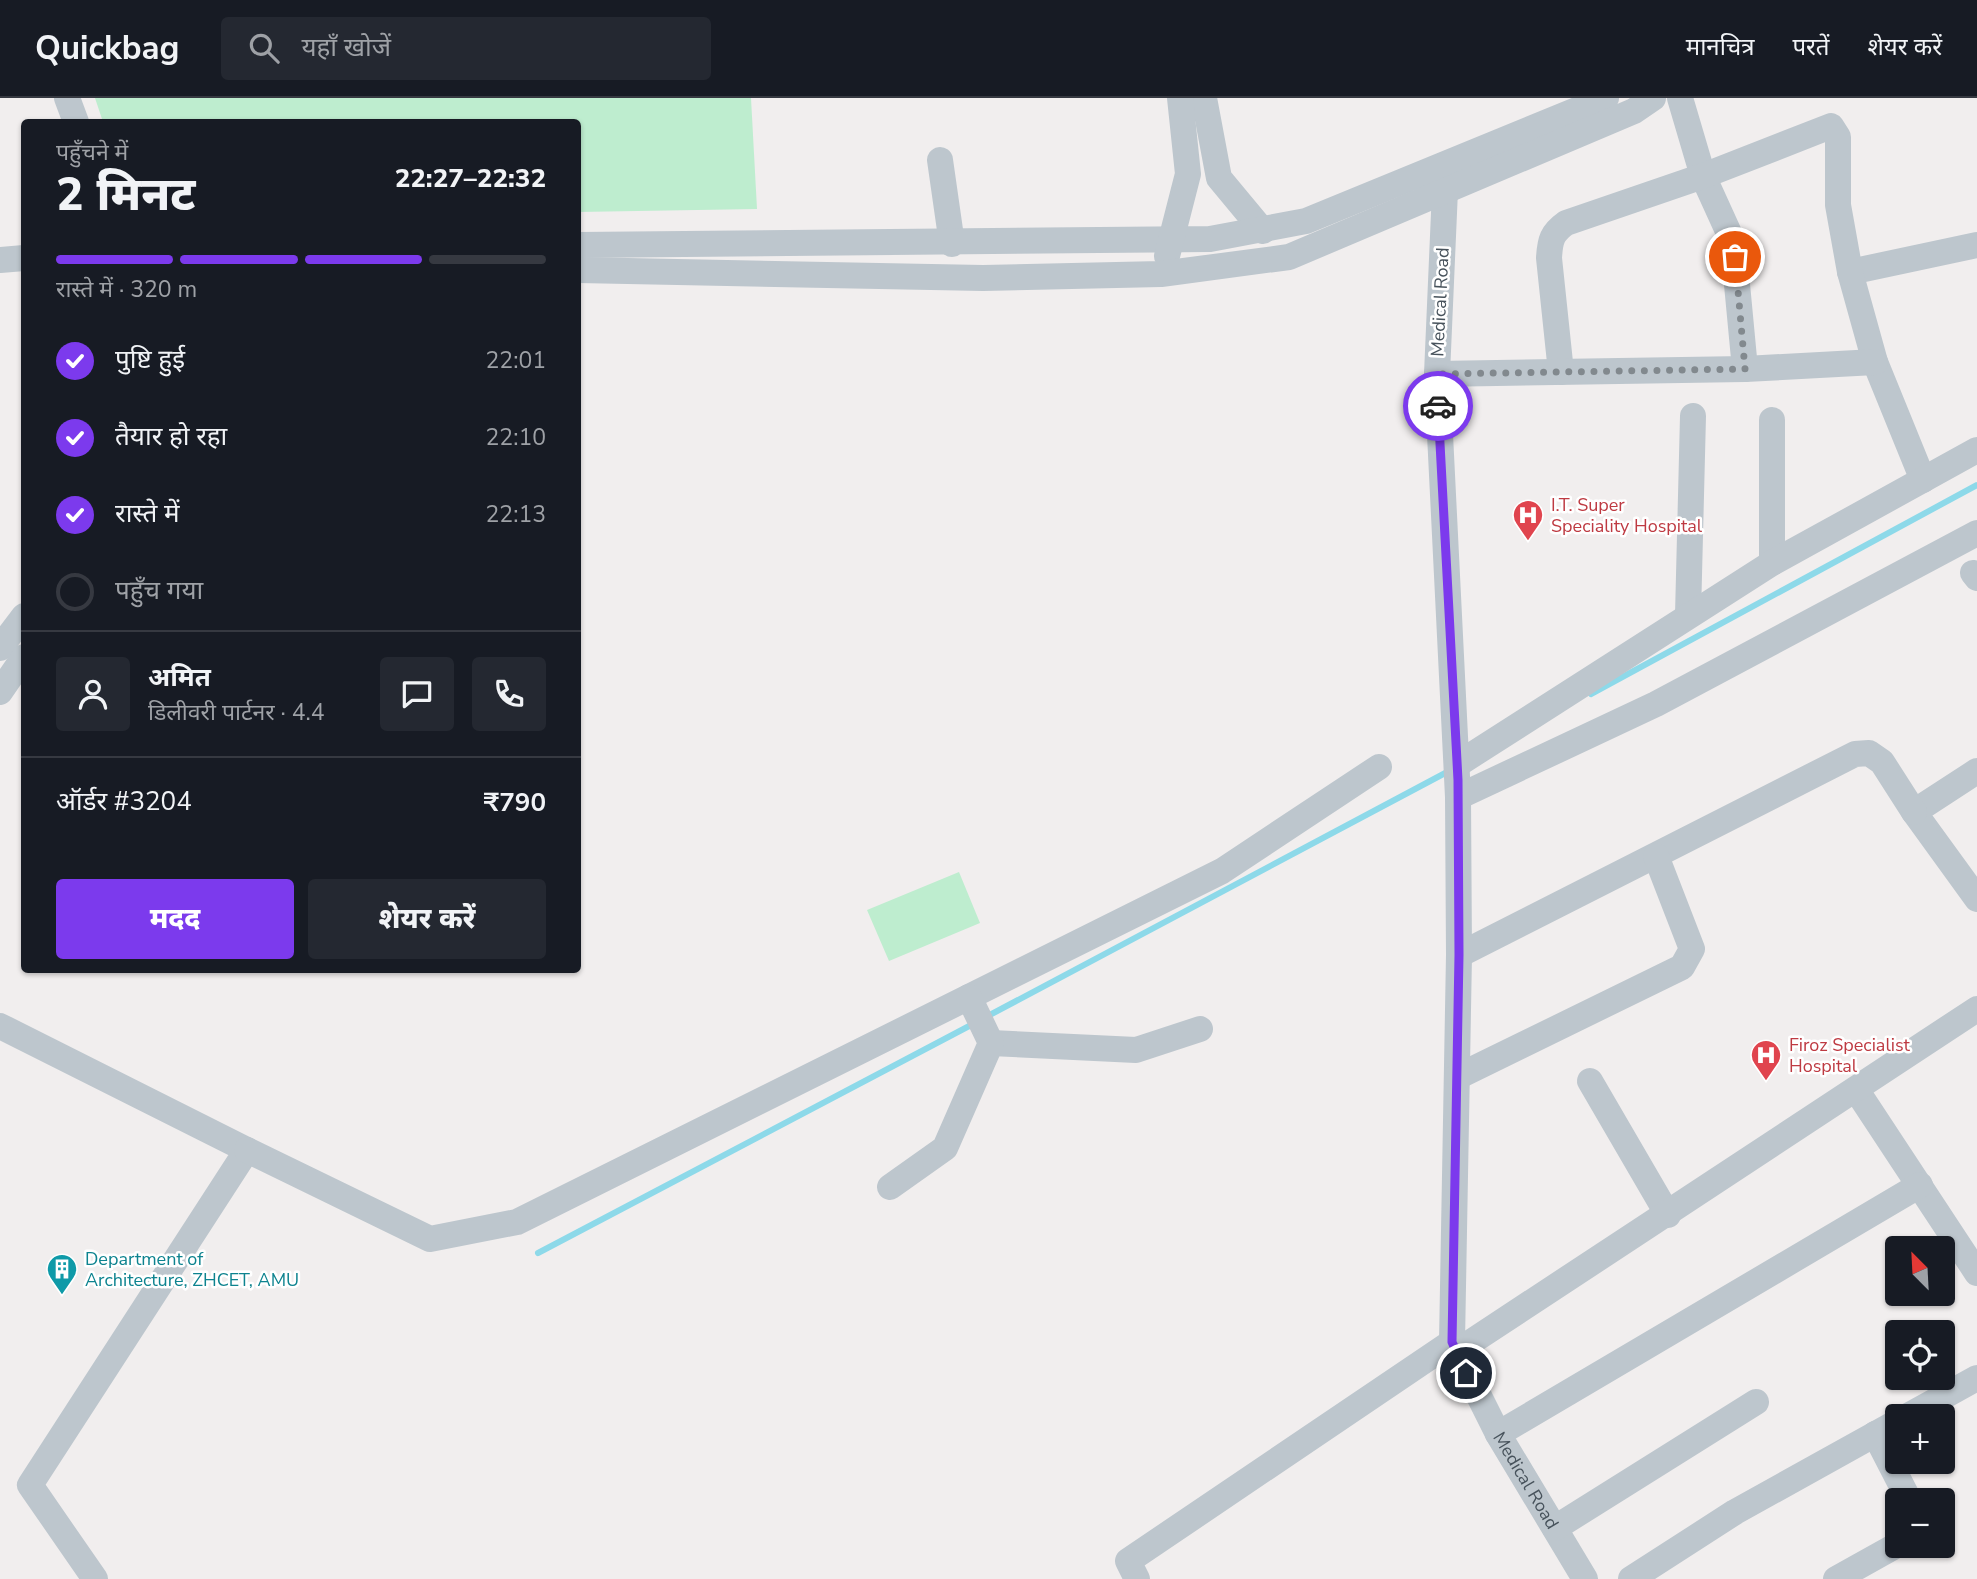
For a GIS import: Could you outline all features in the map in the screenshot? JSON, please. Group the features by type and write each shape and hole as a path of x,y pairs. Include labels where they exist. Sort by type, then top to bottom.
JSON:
{"street":[{"path":"67,98 75,119"},
{"path":"1161,274 1188,174 1180,98"},
{"path":"1204,98 1219,178 1264,231"},
{"path":"581,270 983,278 1161,274 1289,257 1606,98"},
{"path":"581,245 951,244 1210,239 1306,221 1444,178 1634,110 1653,98"},
{"path":"1680,98 1703,176 1733,242 1745,369"},
{"path":"1560,372 1549,257 1549,242 1555,231 1566,223 1703,176 1831,126 1838,136 1838,205 1850,272 1875,362 1923,480"},
{"path":"940,160 951,244"},
{"name":"Medical Road","path":"1444,178 1437,374 1458,764 1459,955 1454,1347 1498,1434 1585,1579"},
{"path":"1850,272 1977,244"},
{"path":"0,260 21,258"},
{"path":"1437,374 1745,369 1875,362"},
{"path":"1688,615 1693,416"},
{"path":"1772,420 1772,563"},
{"path":"1458,764 1772,563 1977,450"},
{"path":"1458,797 1656,704 1977,533"},
{"path":"0,649 21,620"},
{"path":"0,692 21,661"},
{"path":"1459,955 1855,754 1869,753 1882,762 1914,812 1967,865 1977,899"},
{"path":"0,1026 430,1239 517,1222 1222,871 1379,767"},
{"path":"1914,812 1977,771"},
{"path":"1457,1077 1682,967 1692,949 1656,856"},
{"path":"890,1187 945,1148 990,1043 969,997"},
{"path":"1138,1579 1128,1561 1454,1347 1668,1215 1977,1009"},
{"path":"990,1043 1136,1050 1200,1028"},
{"path":"1590,1081 1668,1215"},
{"path":"1857,1090 1977,1273"},
{"path":"95,1579 30,1485 247,1150"},
{"path":"1498,1434 1920,1185"},
{"path":"1930,1404 1977,1378"},
{"path":"1555,1528 1756,1402"},
{"path":"1631,1579 1746,1506 1885,1429"},
{"path":"1836,1579 1885,1552"}],"green space":[{"path":"95,98 751,98 757,209 581,212 581,119 102,119"},
{"path":"959,872 980,923 889,961 867,910"}],"waterway":[{"path":"1591,694 1977,485"},
{"path":"986,1017 1449,771"},
{"path":"538,1253 973,1024"}],"way so far":[{"path":"1438,406 1437,374 1745,369 1735,257"}],"place":[{"name":"I.T. Super Speciality Hospital","path":"1528,542"},
{"name":"Firoz Specialist Hospital","path":"1766,1082"},
{"name":"Department of Architecture, ZHCET, AMU","path":"62,1296"}],"route":[{"path":"1438,406 1458,764 1459,955 1452,1342 1466,1373"}]}
